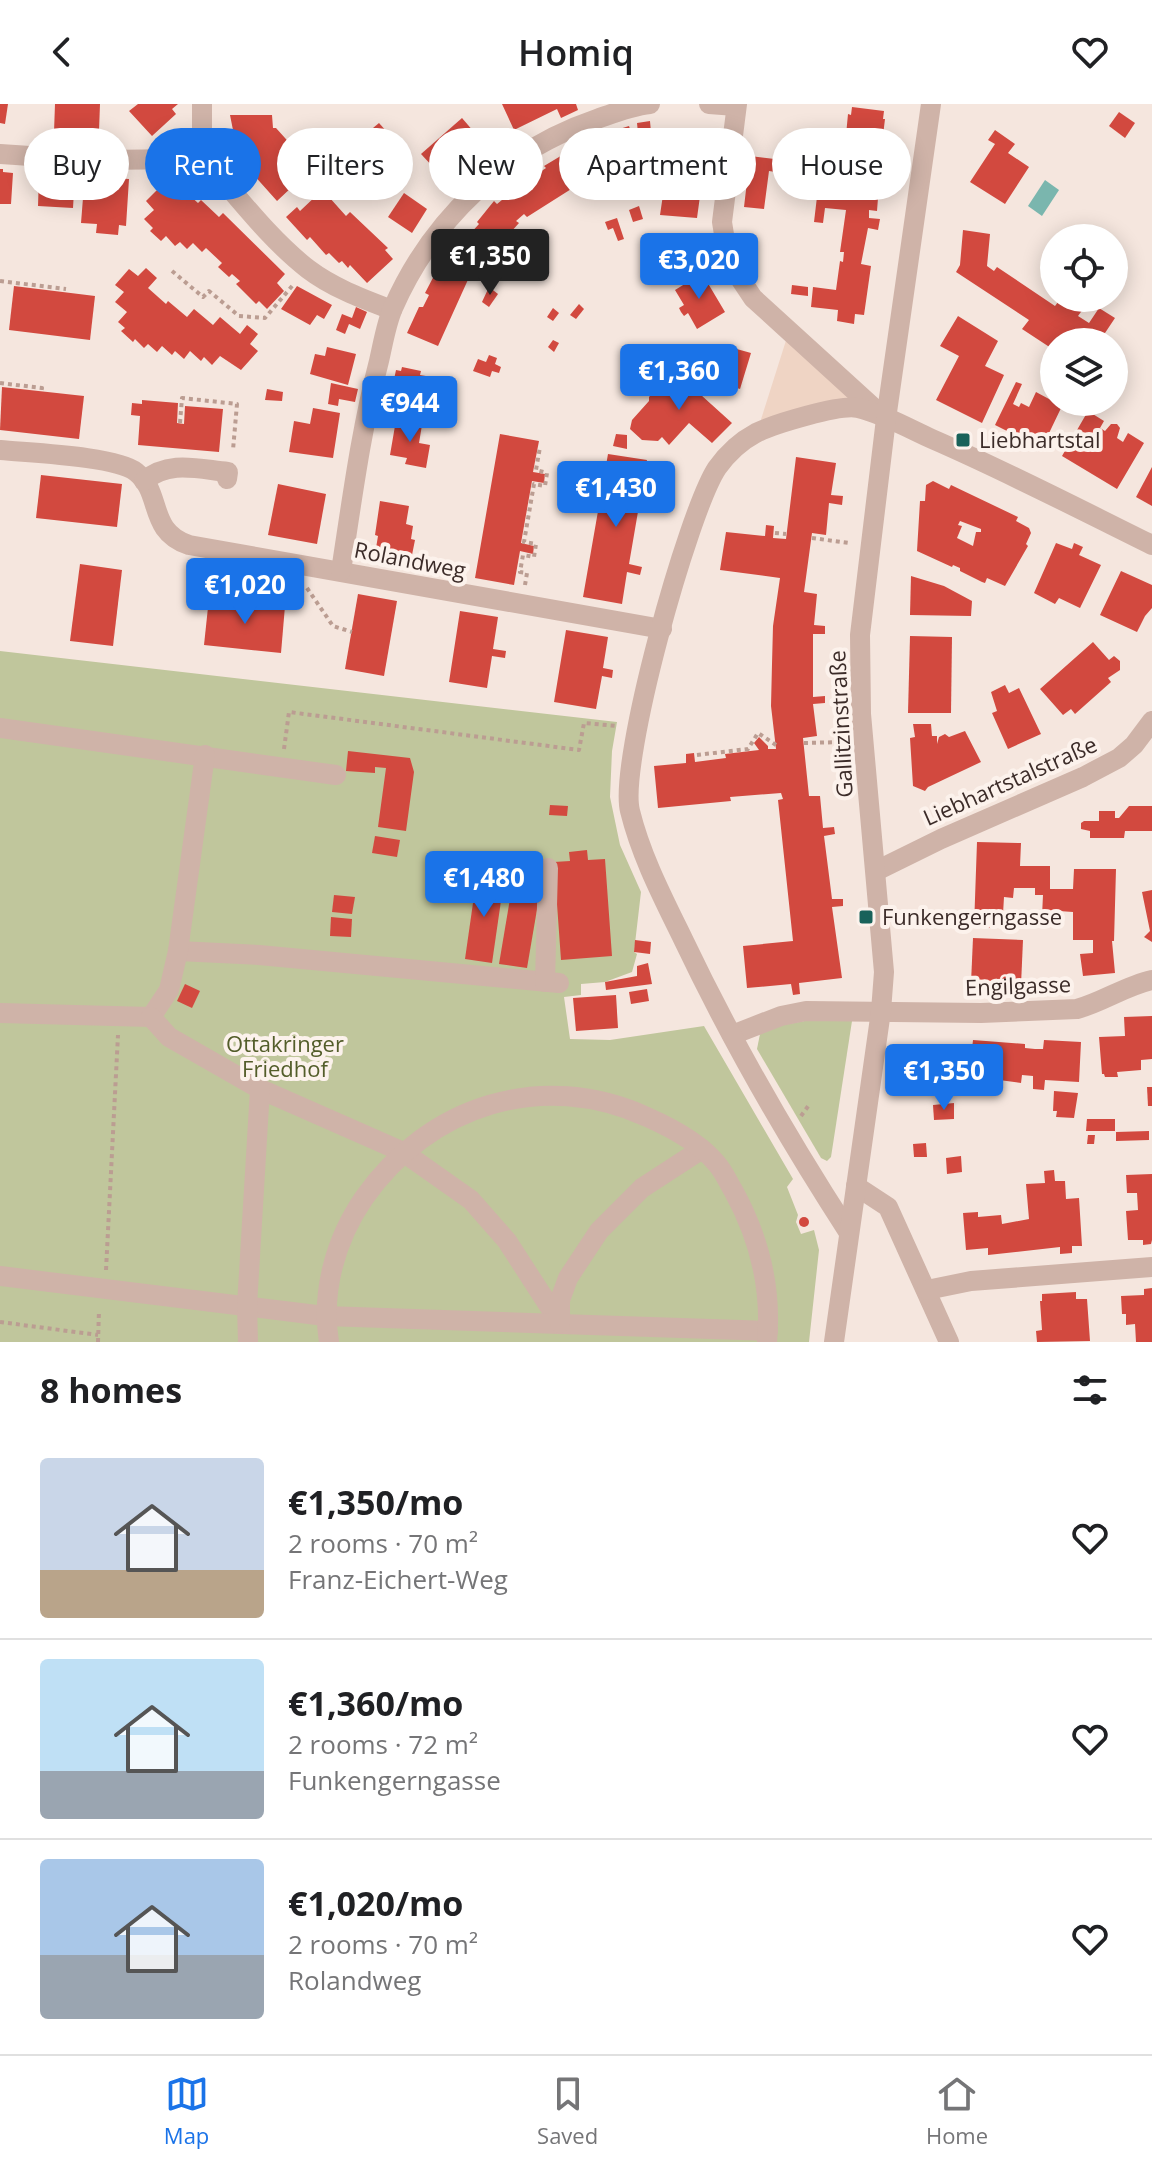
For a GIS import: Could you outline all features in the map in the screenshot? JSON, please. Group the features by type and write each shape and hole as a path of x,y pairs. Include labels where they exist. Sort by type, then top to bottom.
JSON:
{"street":[{"path":"202,104 202,128"},
{"path":"341,571 364,418 392,310 429,244 454,213 510,162 543,140 580,124 650,104"},
{"path":"709,104 737,105 722,222 726,247 737,274 753,298 886,419"},
{"name":"Gallitzinstraße","path":"834,1342 884,972 863,742 860,635 886,419 931,104"},
{"path":"0,154 73,160 145,160"},
{"path":"242,200 307,268 354,295 392,310"},
{"path":"849,1233 710,996 639,844 629,807 628,785 636,731 690,528 703,494 718,467 736,446 757,432 829,411 856,407 959,451 1152,545"},
{"path":"0,450 120,463 134,470 144,481 158,470 177,467 228,475"},
{"name":"Rolandweg","path":"144,481 162,526 181,542 662,629"},
{"name":"Liebhartstalstraße","path":"876,871 1107,765 1134,745 1152,721"},
{"path":"0,728 336,775"},
{"path":"151,1017 169,990 178,951 205,755"},
{"path":"178,951 259,955 552,983 548,868"},
{"name":"Engilgasse","path":"732,1035 795,1013 981,1013 1077,1009 1131,985 1152,980"},
{"path":"0,1013 151,1017 169,1037 260,1089 403,1152 471,1200 507,1241 560,1323"},
{"path":"248,1342 247,1306 260,1089"},
{"path":"0,1276 325,1316 560,1323 767,1337 768,1301 760,1253 743,1208 719,1166 702,1149 666,1125 621,1104 545,1095 468,1110 403,1152 374,1184 352,1216 338,1248 325,1316 329,1342"},
{"path":"560,1323 560,1300 568,1278 599,1231 642,1188 702,1149"},
{"path":"856,1186 888,1207 949,1342"},
{"path":"927,1290 971,1281 1152,1267"}],"path":[{"path":"172,271 203,297 209,291 239,316 265,318 307,268"},
{"path":"0,281 66,289"},
{"path":"0,383 42,388 41,392"},
{"path":"180,423 182,398 237,404 232,464 228,475"},
{"path":"522,605 527,573 520,572 523,555 534,557 536,544 524,542 534,484 545,486 547,473 536,470 540,447"},
{"path":"775,533 786,534"},
{"path":"812,538 871,546"},
{"path":"245,602 250,564"},
{"path":"307,587 333,626 352,632"},
{"path":"281,767 289,712 579,750 584,723 617,726"},
{"path":"697,755 748,749 758,733 776,745"},
{"path":"804,743 863,742"},
{"path":"98,1342 119,1015"},
{"path":"800,1117 809,1105"},
{"path":"0,1322 98,1335"}],"green space":[{"name":"Ottakringer Friedhof","path":"0,651 617,722 610,797 620,845 641,892 634,952 637,954 632,972 605,982 581,984 581,995 564,997 570,1039 610,1040 704,1026 793,1179 787,1187 798,1215 796,1222 801,1234 814,1230 819,1250 809,1342 0,1342"},
{"path":"810,1020 852,1021 831,1157 827,1161 821,1158 757,1049 760,1034 782,1025"}],"shaded area":[{"path":"789,331 886,419 856,407 757,432"}],"water":[{"path":"1045,180 1059,190 1042,216 1028,206"}],"building":[{"path":"0,104 8,104 5,124 0,123"},
{"path":"55,104 100,104 99,128 54,128"},
{"path":"138,104 178,104 172,109 176,114 161,128 145,128 129,111"},
{"path":"502,104 576,104 578,110 561,118 557,109 513,128"},
{"path":"852,107 884,111 884,128 847,128 848,114 851,115"},
{"path":"1119,112 1135,123 1125,138 1109,126"},
{"path":"230,115 272,115 273,128 277,129 277,201 261,183 261,128 233,128"},
{"path":"462,118 471,128 451,128"},
{"path":"650,121 651,128 637,128 637,123"},
{"path":"995,130 1015,144 1008,153 1029,167 1005,204 970,182 995,144 988,140"},
{"path":"429,147 429,163 421,154"},
{"path":"559,157 559,197 527,217 524,214 471,273 438,346 407,333 419,307 423,307 429,295 425,293 437,270 441,270 451,255 448,253 479,224 477,222 494,201 497,204 502,200 543,200 544,166"},
{"path":"756,157 772,159 764,209 744,207 745,200 756,200"},
{"path":"0,169 13,173 11,204 0,204"},
{"path":"413,199 427,209 412,233 388,217 399,200"},
{"path":"38,200 73,200 73,208 38,206"},
{"path":"83,200 128,200 126,226 119,225 118,235 96,233 97,224 81,223"},
{"path":"195,200 198,203 201,200 219,217 223,213 285,274 277,283 284,291 267,309 259,301 256,304 236,284 240,281 232,274 229,277 218,267 222,263 206,248 202,252 193,243 187,249 180,242 175,246 166,236 161,241 150,231 153,228 144,219 154,210 146,201"},
{"path":"312,200 332,200 346,216 350,212 388,248 385,250 393,259 367,283 350,265 348,268 329,253 326,255 310,237 307,240 286,217 297,207 300,211"},
{"path":"662,200 699,200 697,218 660,215"},
{"path":"817,200 878,200 877,211 869,210 869,218 880,219 878,230 868,228 861,264 871,266 864,315 855,314 854,324 837,321 838,310 811,307 813,287 836,290 840,261 843,262 844,252 840,252 846,210 825,208 823,223 814,222"},
{"path":"639,206 643,219 633,222 629,210"},
{"path":"617,218 624,239 618,241 613,228 608,230 605,222"},
{"path":"963,230 990,234 987,266 994,271 997,267 1040,296 1040,312 1081,312 1078,316 1089,323 1096,312 1105,312 1115,318 1108,328 1040,328 1040,341 1022,329 1029,320 956,272 960,265"},
{"path":"707,242 709,254 690,257 689,244"},
{"path":"146,268 157,278 148,288 166,304 168,301 187,317 194,309 213,325 220,317 240,334 247,325 258,334 250,344 258,351 241,370 220,356 212,365 204,357 201,361 190,351 184,359 175,351 172,355 162,346 157,352 148,344 144,348 135,339 133,342 121,331 125,328 118,322 127,312 115,302 124,292 115,285 129,269 138,276"},
{"path":"703,275 725,312 697,329 688,313 684,316 681,312 679,308 684,305 675,290 688,282 686,279 691,276 694,280"},
{"path":"792,285 808,287 808,296 791,294"},
{"path":"14,286 95,296 90,340 9,330"},
{"path":"297,286 332,305 324,319 317,315 310,325 281,309"},
{"path":"489,287 498,294 489,307 482,302"},
{"path":"579,304 584,309 576,319 570,315"},
{"path":"356,307 367,312 360,329 349,324 345,334 336,330 342,314 352,318"},
{"path":"553,308 559,313 553,321 547,317"},
{"path":"958,316 998,341 985,366 1004,375 982,423 936,400 959,356 940,346"},
{"path":"553,340 559,343 554,352 548,347"},
{"path":"726,346 751,353 740,389 719,382 720,378 716,377 718,373 708,370 713,356 722,359"},
{"path":"327,347 356,354 348,385 310,374 315,354 325,356"},
{"path":"489,355 497,358 495,364 501,367 499,373 492,371 490,377 473,371 478,359 486,362"},
{"path":"402,367 421,371 420,375 443,379 442,383 449,384 446,403 437,401 437,407 420,404 421,399 391,394 396,370 401,371"},
{"path":"685,370 706,390 701,395 732,423 712,443 689,423 669,445 662,437 658,441 642,440 630,429 632,420 659,386 665,385 675,372 680,376"},
{"path":"1016,382 1022,384 1013,404 1019,407 1021,403 1029,407 1036,392 1040,394 1040,416 1057,416 1040,452 1007,436 1009,432 995,425"},
{"path":"331,383 358,389 355,402 339,399 338,406 328,404"},
{"path":"2,387 84,396 79,439 0,430"},
{"path":"267,389 283,392 282,401 265,400"},
{"path":"142,400 178,403 177,423 184,424 185,406 223,409 219,452 138,445 140,416 131,415 132,403 142,404"},
{"path":"313,408 340,413 333,458 289,452 294,421 310,424"},
{"path":"1085,416 1096,416 1104,421 1100,428 1105,431 1111,424 1117,424 1120,428 1117,438 1123,442 1128,433 1144,443 1117,489 1062,456"},
{"path":"396,420 422,425 419,443 430,445 426,468 405,464 407,458 390,455"},
{"path":"500,434 539,441 533,472 545,474 544,483 532,481 521,543 534,546 533,554 520,551 514,585 475,578"},
{"path":"616,434 627,435 627,449 613,446"},
{"path":"608,454 647,460 641,491 653,494 652,502 640,500 629,564 642,567 640,575 627,572 622,604 583,597"},
{"path":"796,457 836,463 831,495 843,496 842,505 829,503 826,535 812,533 804,592 817,594 814,625 825,626 825,634 813,634 813,697 825,696 825,703 813,704 817,736 803,738 809,796 820,796 823,828 834,827 835,834 824,836 832,899 843,899 843,906 832,907 842,978 799,983 800,994 793,995 791,984 747,988 743,946 793,941 778,800 783,799 781,793 658,808 654,766 686,763 686,754 694,753 695,762 759,750 754,743 759,737 768,749 776,749 771,706 773,626 780,578 720,570 726,532 765,536 766,525 774,526 773,538 786,539"},
{"path":"1152,467 1152,506 1136,497"},
{"path":"41,475 122,484 117,527 36,518"},
{"path":"933,481 949,489 951,485 1018,517 1016,521 1029,528 1028,546 1005,586 987,578 985,583 982,582 960,571 960,568 917,551 920,501 925,501 926,485","holes":["960,521 981,529 981,532 976,532 973,546 957,538 962,526 958,525"]},
{"path":"278,484 326,494 317,544 268,535"},
{"path":"380,501 409,506 406,524 413,526 411,539 415,540 412,555 376,548"},
{"path":"1056,543 1072,549 1074,543 1083,547 1079,555 1101,565 1080,608 1059,598 1055,604 1034,593"},
{"path":"80,564 122,570 113,646 70,641"},
{"path":"1121,571 1152,585 1152,608 1137,632 1100,615"},
{"path":"911,576 944,586 972,601 971,616 910,615"},
{"path":"358,594 397,601 384,676 345,669"},
{"path":"209,598 285,606 281,653 204,645"},
{"path":"460,611 498,617 493,649 506,651 505,658 492,656 487,688 449,682"},
{"path":"566,630 608,637 603,668 613,670 612,678 602,676 596,709 554,702"},
{"path":"910,636 952,637 951,713 908,713"},
{"path":"1093,642 1109,660 1114,656 1120,661 1120,670 1108,678 1111,682 1075,714 1071,709 1063,715 1040,689"},
{"path":"1005,685 1009,693 1019,688 1041,734 1008,749 992,713 997,711 991,692"},
{"path":"913,724 931,724 932,736 937,736 937,744 939,737 945,734 949,737 965,731 981,762 925,791 913,786 910,738 915,737"},
{"path":"348,751 410,758 414,772 406,831 378,827 386,768 375,767 375,773 346,771"},
{"path":"550,805 568,806 567,816 549,815"},
{"path":"1129,806 1152,806 1152,831 1125,831 1124,838 1090,838 1090,831 1081,829 1084,821 1099,821 1099,811 1115,811 1115,818 1119,818"},
{"path":"375,836 400,840 397,857 372,853"},
{"path":"977,842 1021,843 1020,866 1050,866 1050,889 1073,889 1074,869 1116,869 1112,941 1115,973 1083,976 1080,954 1093,953 1093,940 1073,940 1073,912 1059,911 1059,917 1042,916 1043,895 1035,895 1035,888 1014,888 1013,898 1004,897 1003,914 992,914 992,928 974,927"},
{"path":"587,850 588,860 605,859 612,956 561,960 554,862 570,861 569,852"},
{"path":"477,875 504,880 492,963 465,959"},
{"path":"513,881 541,886 527,968 499,964"},
{"path":"1152,890 1152,942 1144,937 1150,931 1142,892"},
{"path":"334,895 355,897 352,914 332,912"},
{"path":"331,917 352,919 351,937 330,936"},
{"path":"973,938 1023,940 1021,985 971,983"},
{"path":"635,940 651,942 650,954 634,952"},
{"path":"648,963 652,984 606,990 605,982 637,976 637,966"},
{"path":"185,984 200,991 192,1008 177,1001"},
{"path":"647,989 649,1001 631,1004 629,992"},
{"path":"616,995 618,1028 576,1031 573,998"},
{"path":"1152,1016 1152,1059 1141,1060 1141,1070 1117,1072 1118,1077 1105,1077 1102,1074 1099,1037 1125,1036 1124,1017"},
{"path":"973,1040 1025,1044 1025,1048 1035,1049 1043,1049 1044,1040 1081,1042 1079,1082 1045,1080 1044,1090 1033,1089 1033,1076 1022,1075 1021,1083 969,1076"},
{"path":"1147,1087 1152,1087 1152,1106 1148,1106"},
{"path":"1054,1091 1078,1093 1074,1118 1056,1117 1057,1111 1053,1111"},
{"path":"954,1103 954,1119 934,1120 933,1105"},
{"path":"1087,1119 1115,1119 1115,1131 1086,1131"},
{"path":"1149,1131 1149,1140 1116,1141 1116,1132"},
{"path":"1088,1135 1095,1135 1094,1144 1087,1144"},
{"path":"926,1143 927,1157 914,1157 913,1144"},
{"path":"961,1156 962,1172 947,1174 946,1158"},
{"path":"1054,1170 1055,1181 1065,1181 1066,1199 1079,1198 1082,1246 1072,1246 1072,1253 1060,1254 1060,1247 988,1255 988,1248 966,1250 963,1213 978,1212 978,1217 1001,1215 1002,1224 1029,1219 1026,1184 1045,1183 1044,1171"},
{"path":"1152,1174 1152,1240 1151,1244 1143,1245 1143,1240 1128,1240 1126,1211 1138,1210 1137,1193 1127,1193 1126,1175"},
{"path":"804,1217 809,1222 804,1227 799,1222"},
{"path":"1152,1288 1152,1342 1136,1342 1135,1324 1126,1325 1126,1314 1122,1314 1121,1296 1144,1295 1144,1289"},
{"path":"1076,1292 1076,1299 1087,1299 1090,1341 1037,1342 1036,1331 1042,1330 1042,1294"}],"place":[{"name":"Liebhartstal","path":"963,440"},
{"name":"Funkengerngasse","path":"866,917"}]}
